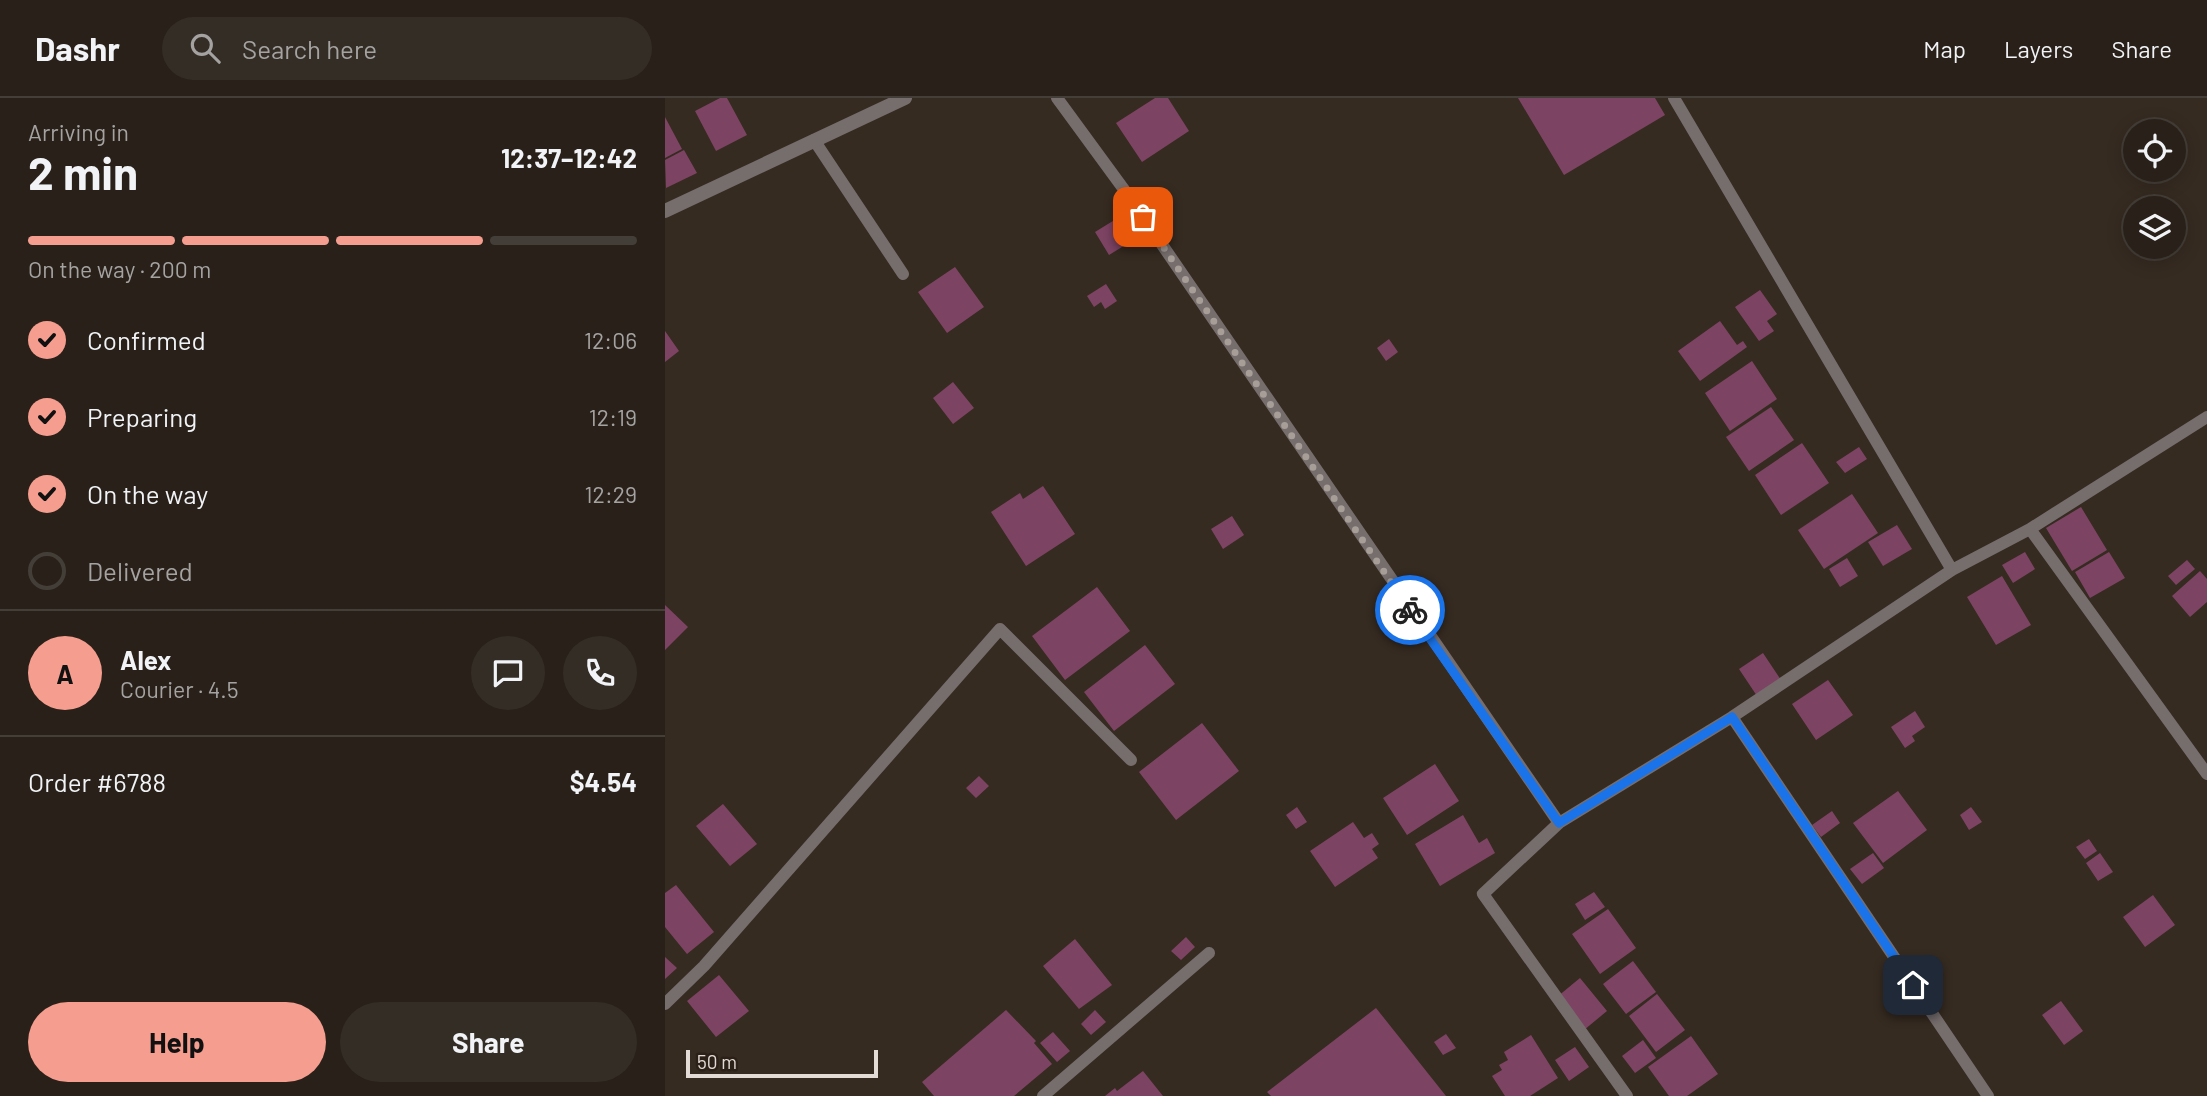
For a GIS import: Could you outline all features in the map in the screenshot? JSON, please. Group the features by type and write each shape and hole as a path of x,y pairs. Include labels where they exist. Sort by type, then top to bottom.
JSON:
{"street":[{"path":"665,211 905,98"}],"lane":[{"path":"1057,98 1128,195 1559,823"},
{"path":"1674,98 1952,570"},
{"path":"814,140 903,274"},
{"path":"1627,1096 1483,894 1559,823 1732,717 1952,570 2030,530 2207,417"},
{"path":"2030,530 2207,774"},
{"path":"665,1004 704,967 1000,629 1131,760"},
{"path":"1732,717 1988,1096"},
{"path":"1043,1096 1209,953"}],"building":[{"path":"720,98 727,98 747,135 716,151 695,111"},
{"path":"1155,98 1168,98 1189,131 1142,162 1116,123"},
{"path":"1518,98 1655,98 1665,115 1564,175"},
{"path":"665,117 682,149 665,158"},
{"path":"684,150 697,173 666,188 665,160"},
{"path":"1121,216 1135,239 1109,255 1095,232"},
{"path":"955,267 984,307 947,333 918,292"},
{"path":"1106,284 1117,301 1105,309 1101,302 1094,307 1087,296"},
{"path":"1760,290 1777,314 1767,321 1774,331 1759,341 1735,307"},
{"path":"1720,321 1737,345 1743,341 1747,347 1700,381 1678,351"},
{"path":"665,331 679,351 665,362"},
{"path":"1389,339 1398,352 1386,361 1377,348"},
{"path":"1752,361 1777,399 1730,431 1705,393"},
{"path":"953,382 974,408 953,424 933,398"},
{"path":"1771,407 1794,440 1749,471 1726,437"},
{"path":"1802,443 1829,483 1781,515 1755,475"},
{"path":"1859,447 1867,459 1845,473 1836,462"},
{"path":"1043,486 1075,534 1026,566 991,512 1020,493 1023,499"},
{"path":"1852,494 1878,533 1824,569 1798,530"},
{"path":"2081,507 2107,550 2072,571 2046,528"},
{"path":"1232,516 1244,535 1223,549 1211,529"},
{"path":"1897,525 1912,549 1883,566 1868,542"},
{"path":"2025,552 2035,569 2013,583 2002,565"},
{"path":"2109,552 2125,578 2090,598 2075,572"},
{"path":"1847,558 1858,576 1840,587 1829,569"},
{"path":"2187,560 2195,569 2176,585 2168,576"},
{"path":"2200,571 2207,579 2207,602 2190,617 2172,596"},
{"path":"2002,576 2031,625 1996,645 1967,597"},
{"path":"1097,587 1130,631 1065,680 1032,636"},
{"path":"665,605 688,627 665,650"},
{"path":"1145,645 1175,684 1114,731 1084,692"},
{"path":"1763,653 1781,680 1757,696 1739,669"},
{"path":"1828,680 1853,715 1816,740 1792,704"},
{"path":"1915,711 1925,727 1912,736 1915,741 1905,748 1891,727"},
{"path":"1202,723 1239,771 1176,820 1139,772"},
{"path":"1435,764 1459,801 1407,835 1383,798"},
{"path":"979,776 989,786 976,798 966,788"},
{"path":"1898,791 1927,830 1883,863 1853,823"},
{"path":"723,804 757,844 730,866 696,826"},
{"path":"1297,807 1307,822 1296,829 1286,815"},
{"path":"1971,807 1982,822 1969,830 1960,815"},
{"path":"1832,811 1840,823 1821,837 1812,825"},
{"path":"1463,815 1479,843 1487,838 1495,853 1440,886 1415,844"},
{"path":"1353,822 1364,838 1372,833 1379,844 1372,849 1378,858 1335,887 1310,851"},
{"path":"2089,839 2097,851 2085,859 2076,847"},
{"path":"1873,853 1884,868 1862,884 1850,869"},
{"path":"2100,853 2113,872 2098,881 2086,863"},
{"path":"676,885 714,932 687,954 665,927 665,893"},
{"path":"1594,892 1605,907 1585,920 1575,904"},
{"path":"2153,895 2175,925 2145,947 2123,917"},
{"path":"1608,909 1636,948 1600,974 1572,934"},
{"path":"1186,937 1195,947 1181,960 1171,951"},
{"path":"1075,939 1112,985 1079,1009 1043,966"},
{"path":"665,957 677,968 665,979"},
{"path":"1633,961 1656,992 1626,1014 1603,984"},
{"path":"719,975 749,1011 716,1037 687,1001"},
{"path":"1580,978 1607,1011 1584,1030 1557,997"},
{"path":"1657,994 1685,1030 1656,1052 1629,1016"},
{"path":"2061,1001 2083,1031 2064,1045 2042,1015"},
{"path":"1376,1008 1446,1096 1271,1096 1267,1092"},
{"path":"1006,1010 1036,1041 1034,1043 1052,1064 1014,1096 934,1096 922,1082"},
{"path":"1095,1010 1106,1022 1091,1035 1081,1024"},
{"path":"1053,1032 1070,1051 1057,1062 1040,1043"},
{"path":"1446,1034 1456,1048 1443,1055 1434,1042"},
{"path":"1531,1035 1558,1078 1530,1096 1505,1096 1492,1076 1502,1070 1499,1065 1508,1060 1504,1052"},
{"path":"1691,1036 1718,1074 1687,1096 1669,1096 1648,1067"},
{"path":"1643,1040 1656,1058 1635,1073 1622,1056"},
{"path":"1575,1047 1589,1067 1569,1081 1555,1060"},
{"path":"1143,1071 1163,1096 1105,1096 1115,1088 1117,1091"}],"way so far":[{"path":"1143,217 1410,610"}],"route":[{"path":"1410,610 1559,823 1732,717 1913,985"}]}
